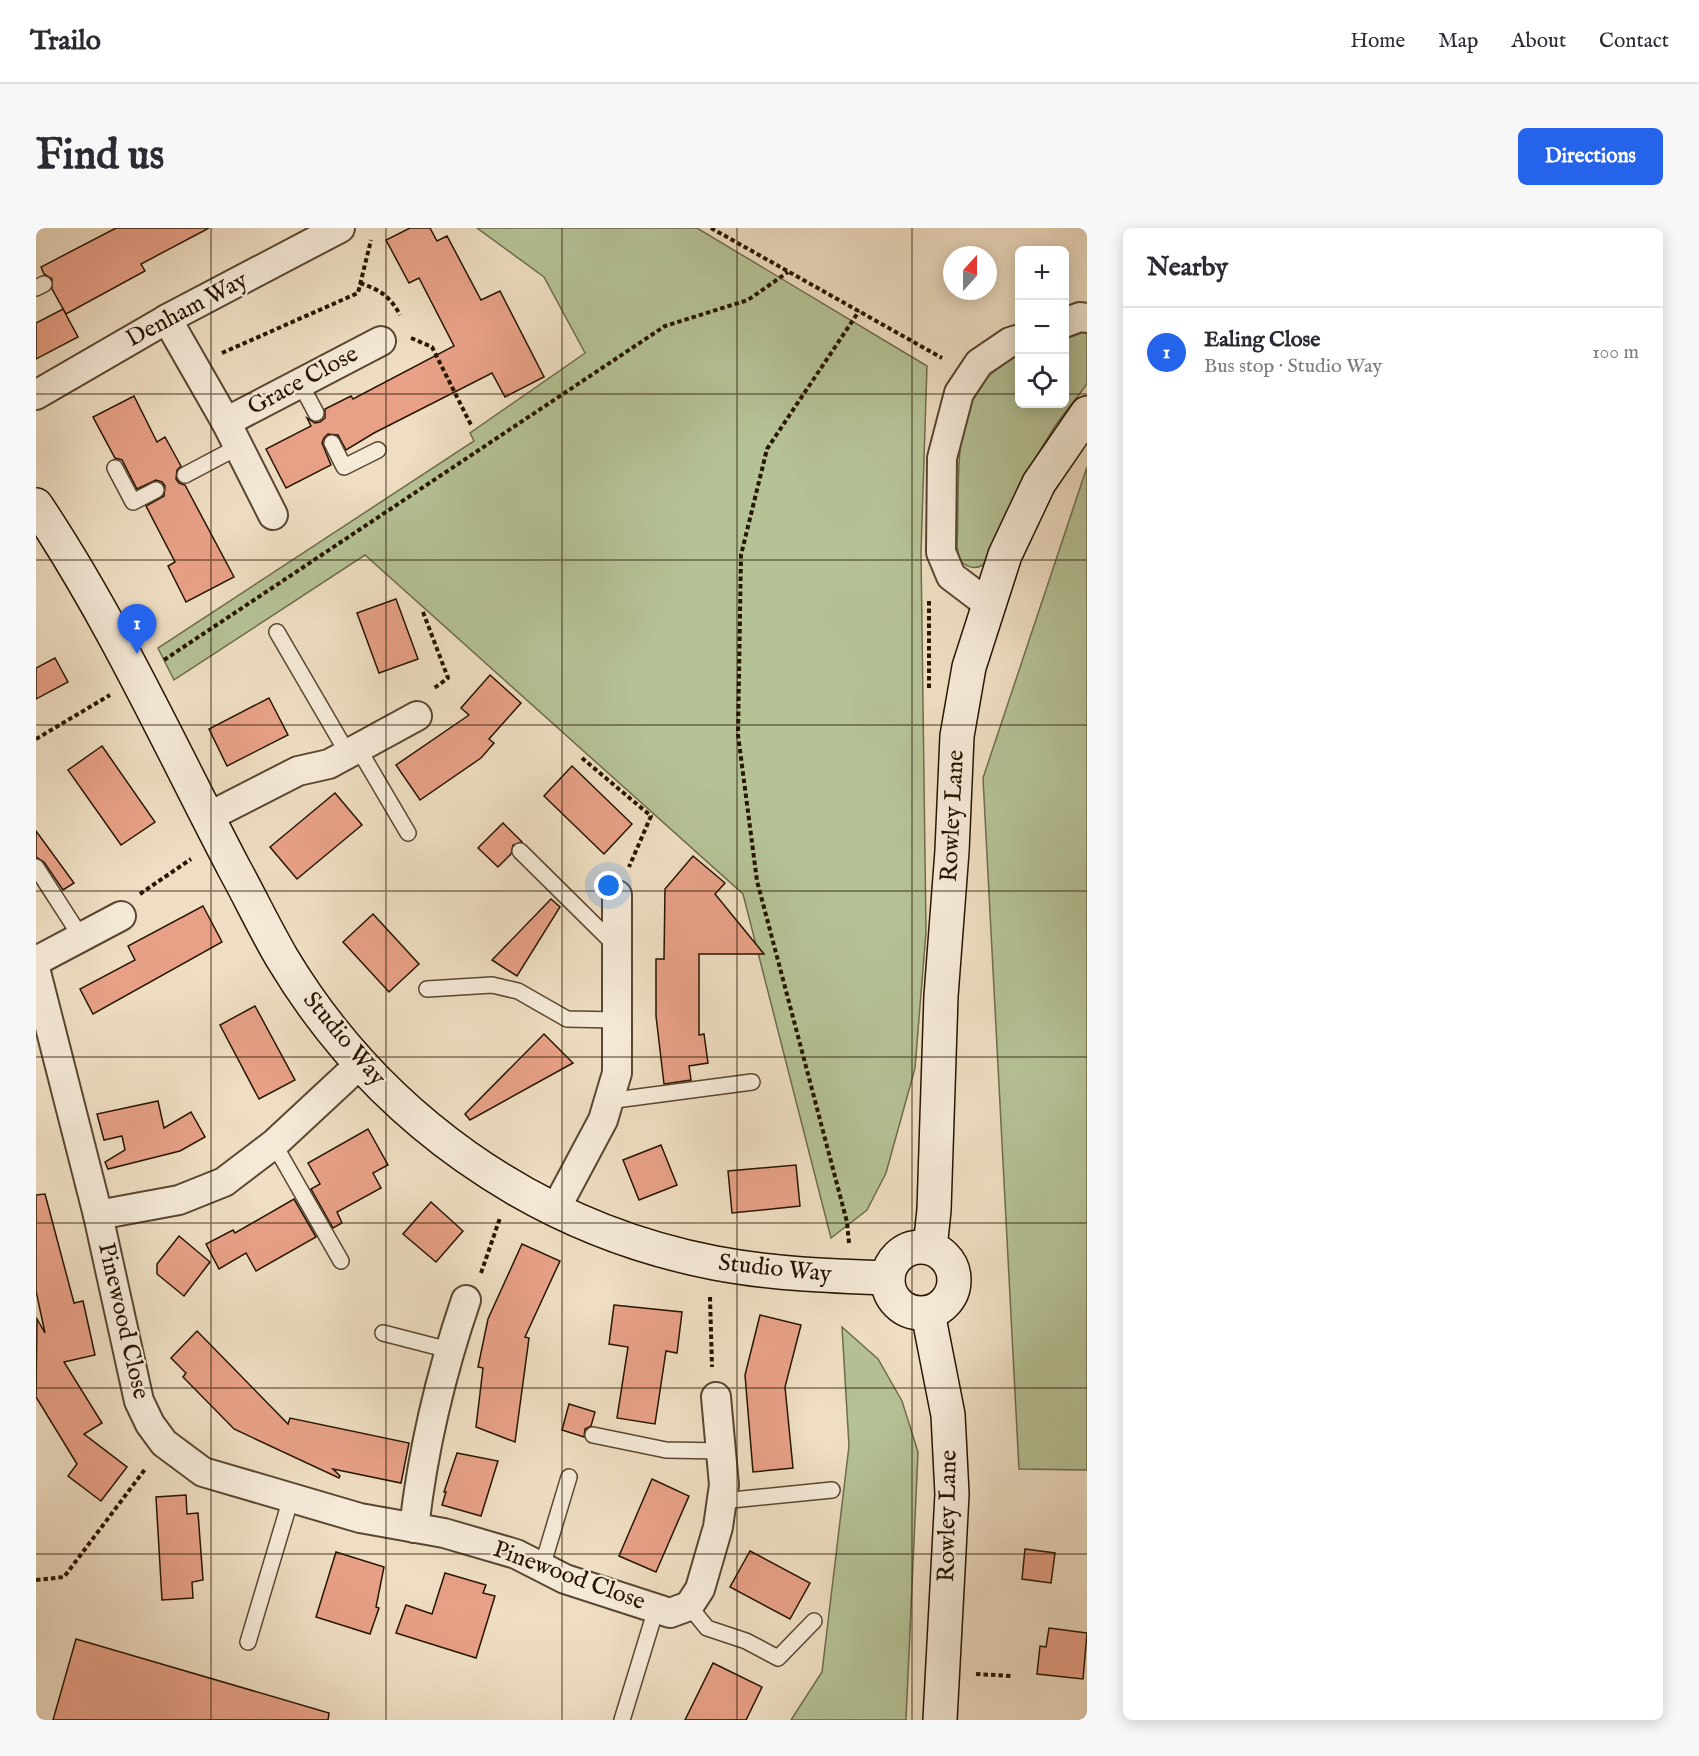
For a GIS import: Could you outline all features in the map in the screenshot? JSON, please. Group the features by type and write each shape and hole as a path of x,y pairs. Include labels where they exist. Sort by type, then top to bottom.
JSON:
{"street":[{"name":"Denham Way","path":"36,395 167,319 337,229"},
{"path":"1069,321 1080,317 1087,318"},
{"name":"Grace Close","path":"167,319 226,422 273,515"},
{"path":"988,604 951,576 941,552 942,458 959,393 979,363 1015,340"},
{"name":"Grace Close","path":"226,422 381,341"},
{"name":"Rowley Lane","path":"930,1248 934,1210 941,996 952,851 957,736 969,667 1005,555 1039,483 1087,412"},
{"name":"Studio Way","path":"36,505 61,542 137,679 281,957 320,1016 360,1064 409,1113 441,1139 515,1189 606,1233 716,1263 793,1274 888,1278"},
{"path":"214,829 298,771 330,764 417,716"},
{"path":"555,1210 603,1120 617,1073 617,895"},
{"path":"36,961 121,916"},
{"name":"Pinewood Close","path":"36,972 98,1215 139,1401 150,1424 164,1443 203,1472 360,1518 444,1533 516,1554 565,1579 670,1613 689,1606"},
{"name":"Pinewood Close","path":"98,1215 179,1200 224,1182 274,1144 360,1064"},
{"path":"930,1248 948,1260 955,1281 953,1292 947,1302 928,1313 908,1311 899,1305 889,1288 888,1278 890,1268 902,1254 910,1249 930,1248"},
{"path":"414,1528 421,1474 438,1388 466,1300"},
{"name":"Rowley Lane","path":"928,1313 948,1415 952,1494 940,1720"},
{"path":"689,1606 700,1589 718,1527 722,1501 724,1485 716,1397"}],"lane":[{"path":"300,383 316,413"},
{"path":"332,443 345,467 378,450"},
{"path":"185,475 238,447"},
{"path":"115,468 133,502 156,490"},
{"path":"277,632 408,833"},
{"path":"520,851 617,947"},
{"path":"36,867 81,937"},
{"path":"427,989 492,985 518,991 567,1019 617,1020"},
{"path":"608,1101 752,1082"},
{"path":"274,1144 341,1261"},
{"path":"383,1333 449,1350"},
{"path":"594,1435 666,1450 721,1451"},
{"path":"542,1567 570,1477"},
{"path":"722,1501 832,1490"},
{"path":"248,1642 291,1498"},
{"path":"689,1606 707,1628 746,1641 777,1658 814,1621"},
{"path":"622,1720 656,1609"}],"path":[{"path":"711,228 942,358 938,367"},
{"path":"193,366 358,293 372,238"},
{"path":"36,739 137,679 665,326 748,300 788,272"},
{"path":"360,283 378,289 393,302 402,320"},
{"path":"853,1277 847,1222 757,881 738,735 741,555 767,449 859,311"},
{"path":"407,329 411,338 432,347 472,427"},
{"path":"928,694 929,598"},
{"path":"417,716 421,700 448,678 423,612"},
{"path":"582,758 651,816 617,895"},
{"path":"121,916 123,907 214,829"},
{"path":"466,1300 484,1267 500,1216 515,1189"},
{"path":"716,1263 709,1301 713,1388 716,1397"},
{"path":"36,1580 64,1577 164,1443"}],"green space":[{"path":"477,228 697,228 927,366 921,552 926,932 915,1068 886,1173 867,1210 831,1238 743,894 365,555 174,680 158,648 474,441 470,433 585,353 544,277"},
{"path":"1087,333 1087,384 1069,408 1069,354 1069,338"},
{"path":"1015,356 1015,408 1069,408 1025,475 983,565 974,568 960,561 957,547 958,475 962,437 973,398 990,375"},
{"path":"1087,467 1087,1470 1019,1469 983,778"},
{"path":"842,1327 878,1359 902,1401 918,1452 906,1720 791,1720 822,1672 849,1446"}],"building":[{"path":"116,228 209,228 141,264 145,271 66,314 52,289 52,279 44,274 41,267"},
{"path":"410,228 430,228 437,241 447,236 481,300 500,291 544,377 505,397 492,373 374,433 346,450 338,435 328,434 322,443 331,465 286,488 266,449 311,426 307,418 315,423 320,422 325,418 325,409 351,396 353,399 454,346 419,278 409,283 386,240"},
{"path":"63,309 78,337 36,359 36,323"},
{"path":"134,396 157,442 165,437 181,466 177,470 176,479 185,485 234,577 186,602 168,566 175,562 146,506 164,496 165,486 156,480 137,489 122,460 115,458 93,417"},
{"path":"396,599 418,659 379,673 357,613"},
{"path":"55,658 68,682 36,699 36,668"},
{"path":"490,675 521,703 489,739 494,743 481,758 420,800 396,765 469,715 461,708"},
{"path":"269,698 288,735 227,766 209,729"},
{"path":"102,746 155,822 121,845 68,770"},
{"path":"572,766 632,824 604,854 544,796"},
{"path":"335,793 362,825 297,879 270,847"},
{"path":"503,823 522,842 513,845 511,854 498,867 478,848"},
{"path":"36,831 74,883 63,890 44,862 36,857"},
{"path":"693,856 725,883 715,894 764,954 699,954 699,1035 704,1034 708,1063 689,1066 691,1080 664,1084 656,1016 656,959 664,959 665,889"},
{"path":"551,899 560,907 517,976 492,960"},
{"path":"203,906 222,942 93,1014 80,989 135,960 128,946"},
{"path":"373,914 419,964 389,992 343,942"},
{"path":"255,1006 295,1080 259,1099 220,1025"},
{"path":"544,1034 573,1063 470,1120 465,1114"},
{"path":"158,1101 164,1128 191,1112 205,1137 180,1151 108,1169 105,1162 125,1150 122,1136 104,1140 97,1114"},
{"path":"368,1129 388,1165 373,1173 381,1188 337,1212 342,1223 333,1228 311,1189 320,1184 308,1163"},
{"path":"661,1145 677,1185 639,1200 623,1160"},
{"path":"796,1165 800,1206 732,1213 728,1171"},
{"path":"45,1194 74,1303 83,1301 95,1355 64,1362 102,1423 84,1434 127,1467 101,1501 68,1476 77,1464 36,1397 37,1319 45,1333 36,1291 36,1195"},
{"path":"294,1199 316,1237 256,1271 246,1253 219,1269 206,1244 233,1230 235,1233"},
{"path":"431,1202 463,1231 436,1262 403,1234"},
{"path":"179,1236 210,1262 184,1296 157,1274 157,1264"},
{"path":"522,1244 560,1261 525,1337 529,1338 515,1442 476,1427 483,1368 478,1367 488,1319"},
{"path":"614,1305 682,1312 677,1353 666,1351 655,1424 617,1418 628,1347 609,1344"},
{"path":"760,1315 801,1325 785,1387 793,1468 753,1472 745,1375"},
{"path":"197,1331 288,1424 290,1418 409,1443 401,1483 333,1469 340,1476 339,1478 234,1429 183,1377 186,1373 171,1358"},
{"path":"569,1404 595,1412 591,1426 585,1429 584,1437 562,1430"},
{"path":"457,1453 498,1461 481,1516 442,1505"},
{"path":"652,1479 689,1496 656,1572 619,1556"},
{"path":"186,1495 187,1514 198,1513 203,1580 192,1582 193,1598 162,1600 156,1497"},
{"path":"1025,1549 1055,1553 1051,1583 1022,1579"},
{"path":"750,1551 810,1583 790,1619 730,1587"},
{"path":"336,1552 384,1567 376,1607 379,1608 370,1634 316,1617"},
{"path":"445,1573 486,1585 483,1593 495,1596 476,1658 396,1633 406,1605 432,1614"},
{"path":"1049,1628 1087,1633 1083,1679 1037,1674 1040,1646 1046,1647"},
{"path":"76,1639 329,1713 328,1720 53,1720"},
{"path":"713,1663 762,1687 746,1720 685,1720"}],"place":[{"name":"Ealing Close","path":"137,654"}]}
